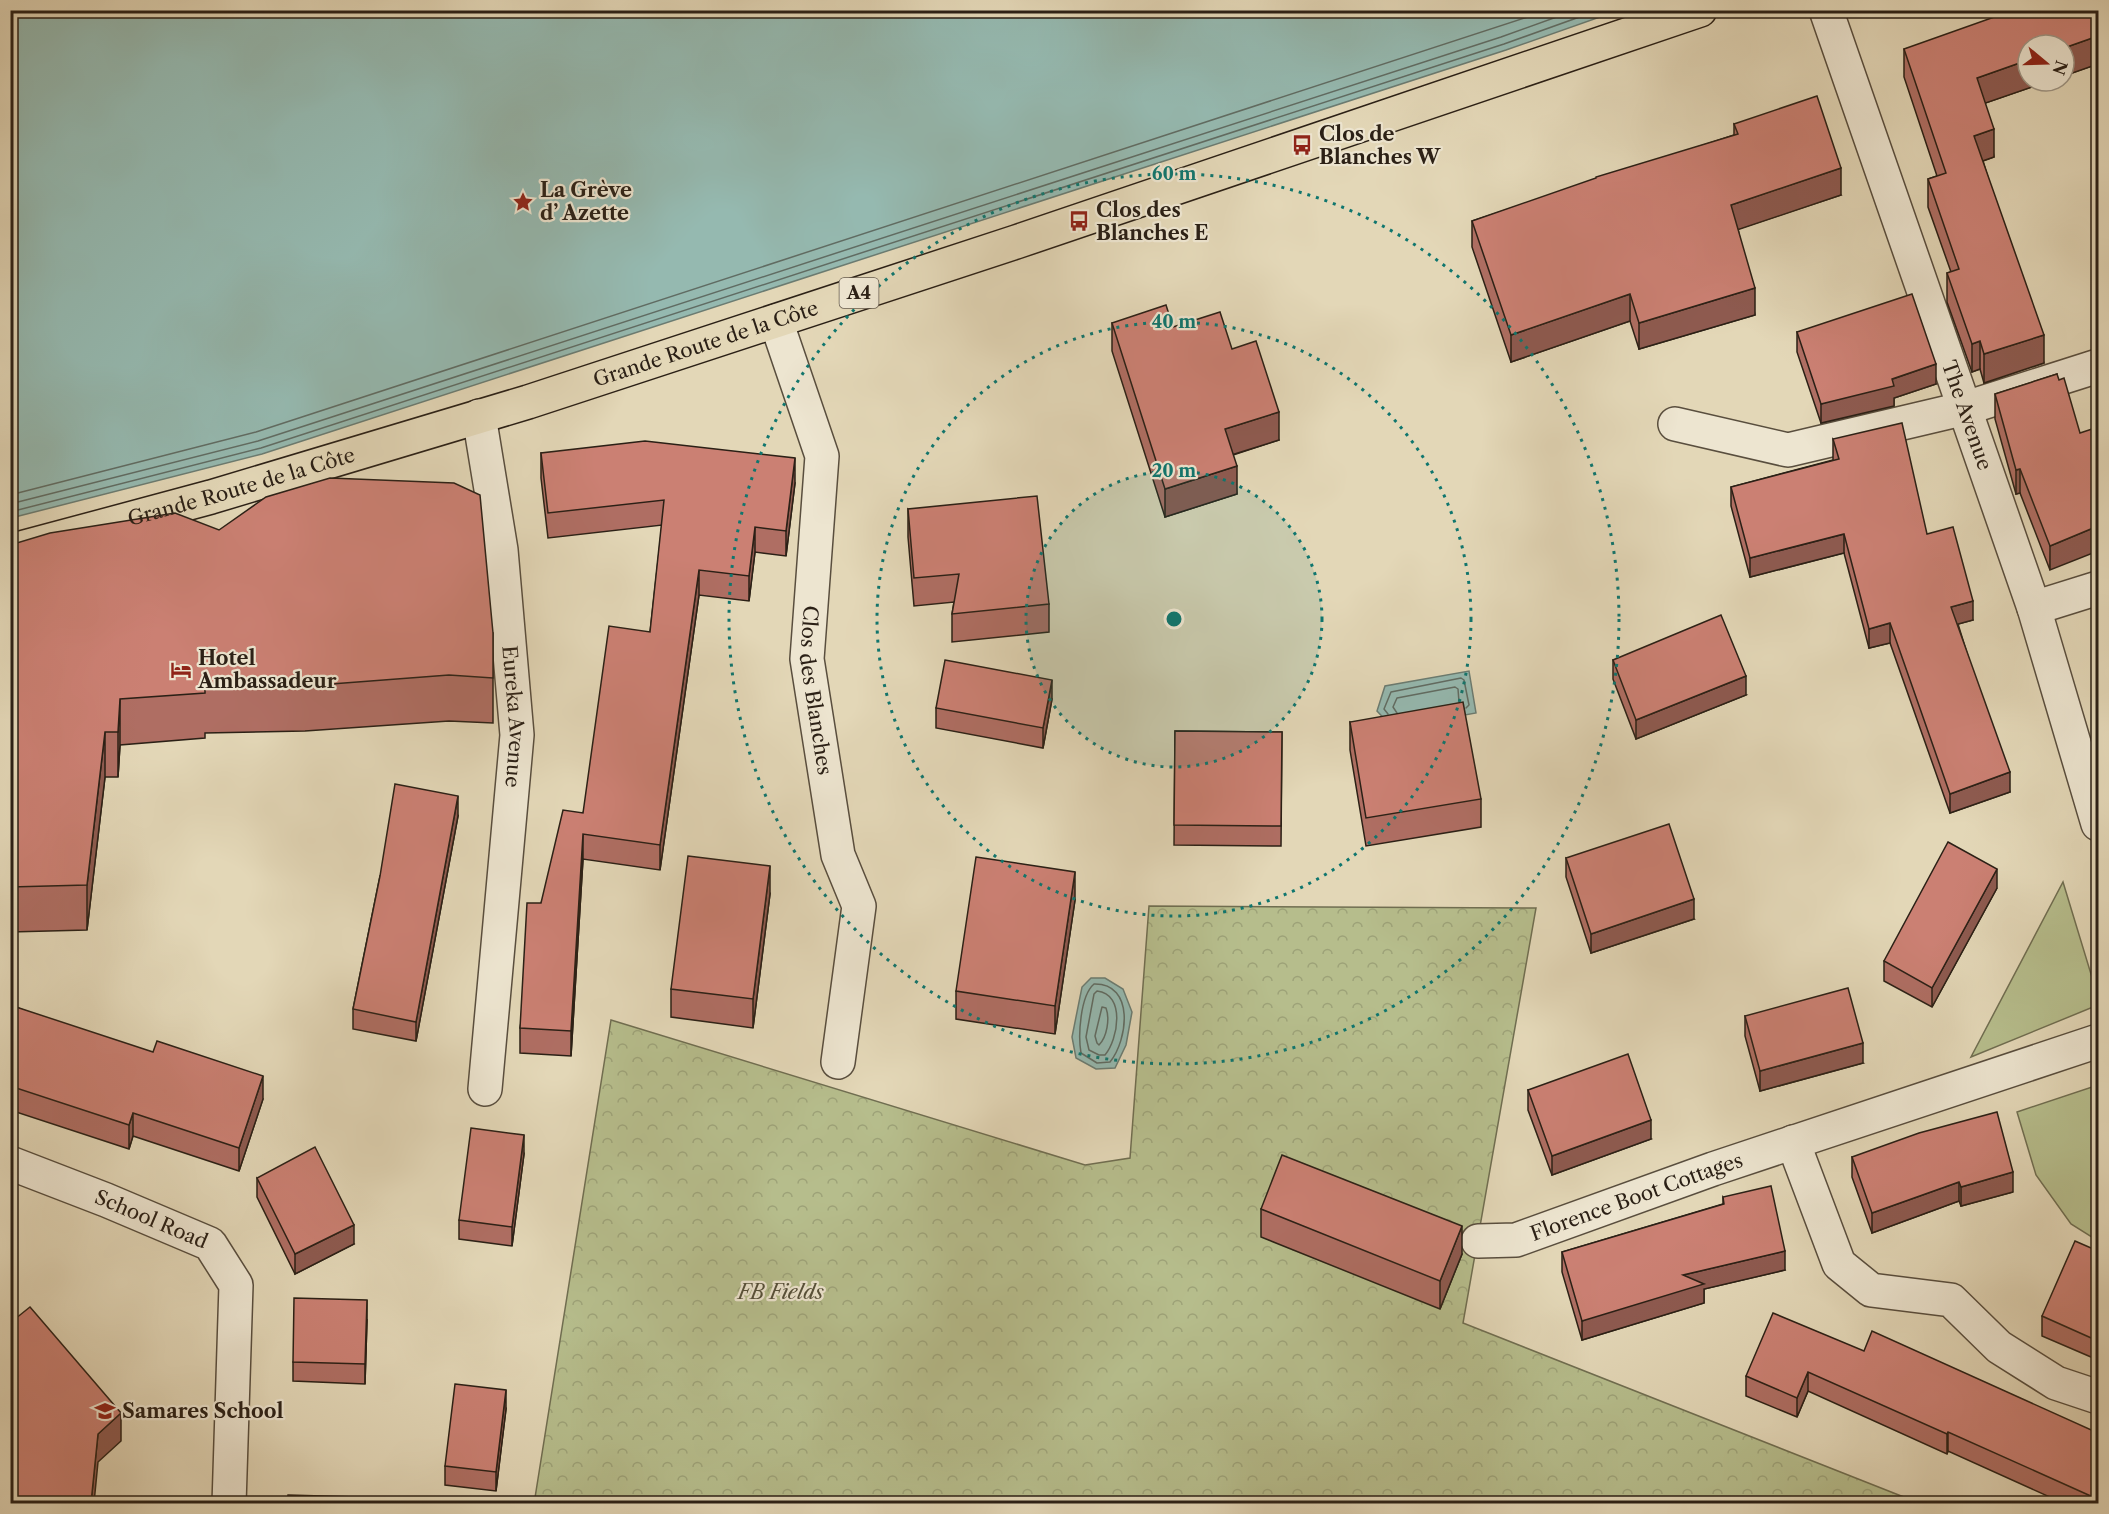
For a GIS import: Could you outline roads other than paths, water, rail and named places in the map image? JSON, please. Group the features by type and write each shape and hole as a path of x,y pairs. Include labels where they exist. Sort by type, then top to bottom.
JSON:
{"main road":[{"name":"Grande Route de la Côte","path":"10,551 211,497 540,399 1701,10"}],"street":[{"name":"The Avenue","path":"1826,10 2034,608 2098,824"},
{"name":"Clos des Blanches","path":"776,321 822,456 807,659 838,855 859,906 838,1062"},
{"path":"1675,424 1788,450 1966,408 2098,366"},
{"name":"Eureka Avenue","path":"479,416 501,550 517,735 485,1089"},
{"path":"2034,608 2098,588"},
{"name":"Florence Boot Cottages","path":"1478,1240 1516,1240 1793,1142 2098,1041"},
{"path":"1793,1142 1839,1264 1871,1290 1951,1300 1999,1347 2056,1383 2098,1397"},
{"name":"School Road","path":"10,1163 210,1244 236,1285 229,1503"}],"water":[{"name":"La Grève d’ Azette","path":"11,10 1617,11 1506,50 262,454 11,518"},
{"path":"1469,671 1476,713 1393,728 1377,711 1385,686"},
{"path":"1091,978 1105,978 1123,989 1132,1012 1126,1045 1115,1068 1096,1069 1076,1058 1072,1037 1082,987"}],"place":[{"name":"Clos de Blanches W","path":"1302,145"},
{"name":"La Grève d’ Azette","path":"523,202"},
{"name":"Clos des Blanches E","path":"1079,221"},
{"name":"Hotel Ambassadeur","path":"181,670"},
{"name":"Samares School","path":"105,1411"}],"park label":[{"name":"FB Fields","path":"781,1292"}]}
